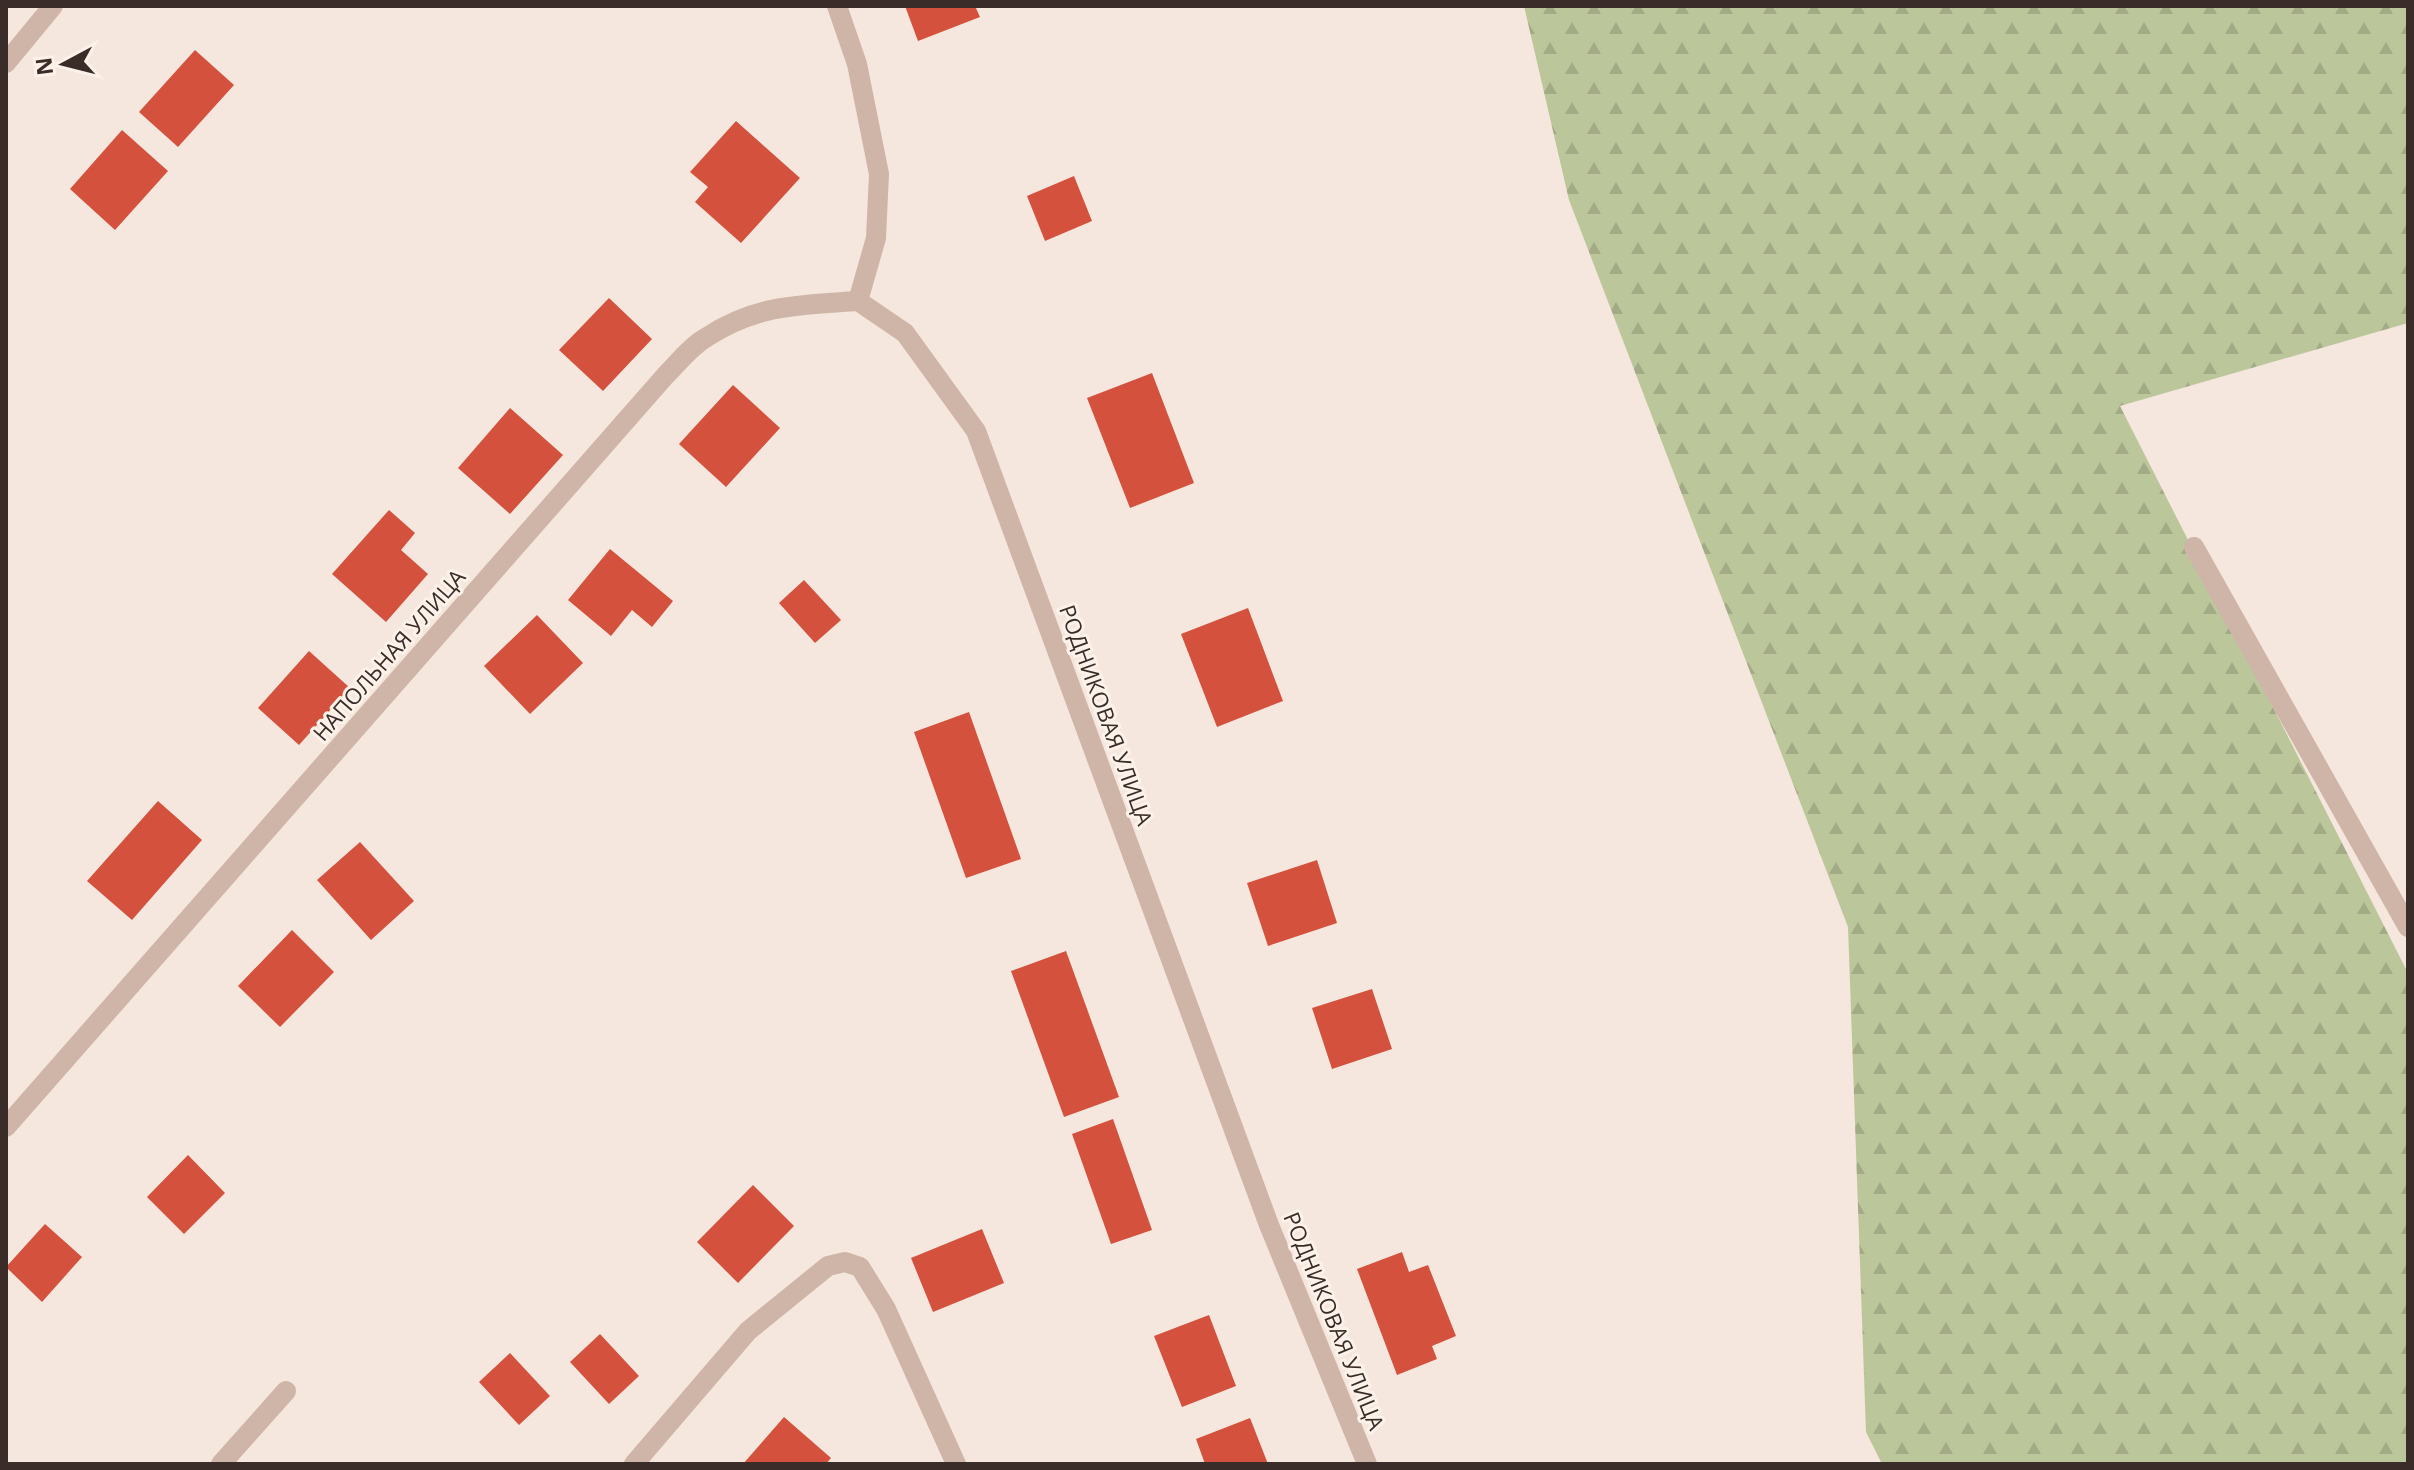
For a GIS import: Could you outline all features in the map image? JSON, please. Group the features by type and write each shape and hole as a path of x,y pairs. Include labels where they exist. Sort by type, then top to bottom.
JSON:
{"street":[{"path":"6,63 53,6"},
{"path":"837,6 857,64 879,174 876,238 858,301"},
{"name":"НАПОЛЬНАЯ УЛИЦА","path":"6,1127 665,376 704,338 738,320 779,306 858,301"},
{"name":"РОДНИКОВАЯ УЛИЦА","path":"858,301 905,333 976,431 1269,1225 1367,1464"},
{"path":"2194,547 2408,927"},
{"path":"634,1464 748,1331 828,1266 845,1262 860,1267 886,1309 956,1464"},
{"path":"221,1464 286,1391"}],"green space":[{"path":"1524,6 2408,6 2408,323 2120,406 2408,973 2408,1464 1882,1464 1866,1432 1848,927 1569,200"}],"building":[{"path":"905,6 975,6 980,17 918,41"},
{"path":"195,50 234,85 178,147 139,112"},
{"path":"736,121 800,178 741,243 695,202 708,187 690,172"},
{"path":"122,130 168,171 115,230 70,189"},
{"path":"1074,176 1092,221 1045,241 1027,196"},
{"path":"609,298 652,339 603,391 559,350"},
{"path":"1152,373 1194,483 1130,508 1087,398"},
{"path":"733,385 780,428 726,487 679,444"},
{"path":"510,408 563,455 510,514 458,468"},
{"path":"389,510 415,533 401,550 428,574 386,622 332,574"},
{"path":"610,549 673,601 652,627 632,610 611,636 568,600"},
{"path":"804,580 841,620 815,643 779,603"},
{"path":"1248,608 1283,701 1217,727 1181,634"},
{"path":"537,615 583,663 530,714 484,666"},
{"path":"309,651 350,688 299,745 258,708"},
{"path":"969,712 1021,859 966,878 914,732"},
{"path":"158,801 202,840 132,920 87,881"},
{"path":"360,842 414,901 371,940 317,880"},
{"path":"1317,860 1337,923 1268,946 1247,883"},
{"path":"292,930 334,972 280,1027 238,986"},
{"path":"1066,951 1119,1097 1064,1117 1011,971"},
{"path":"1372,989 1392,1049 1332,1069 1312,1008"},
{"path":"1113,1119 1152,1230 1111,1244 1072,1134"},
{"path":"188,1155 225,1193 184,1234 147,1197"},
{"path":"753,1185 794,1226 738,1283 697,1242"},
{"path":"45,1224 82,1257 42,1302 6,1267"},
{"path":"982,1229 1004,1283 933,1312 911,1258"},
{"path":"1402,1252 1409,1272 1428,1265 1456,1336 1432,1346 1437,1359 1397,1375 1357,1269"},
{"path":"1209,1315 1236,1386 1182,1407 1154,1336"},
{"path":"600,1334 639,1376 609,1404 570,1362"},
{"path":"510,1353 550,1396 519,1425 479,1382"},
{"path":"784,1417 831,1458 826,1464 743,1464"},
{"path":"1250,1418 1268,1464 1205,1464 1196,1439"}]}
